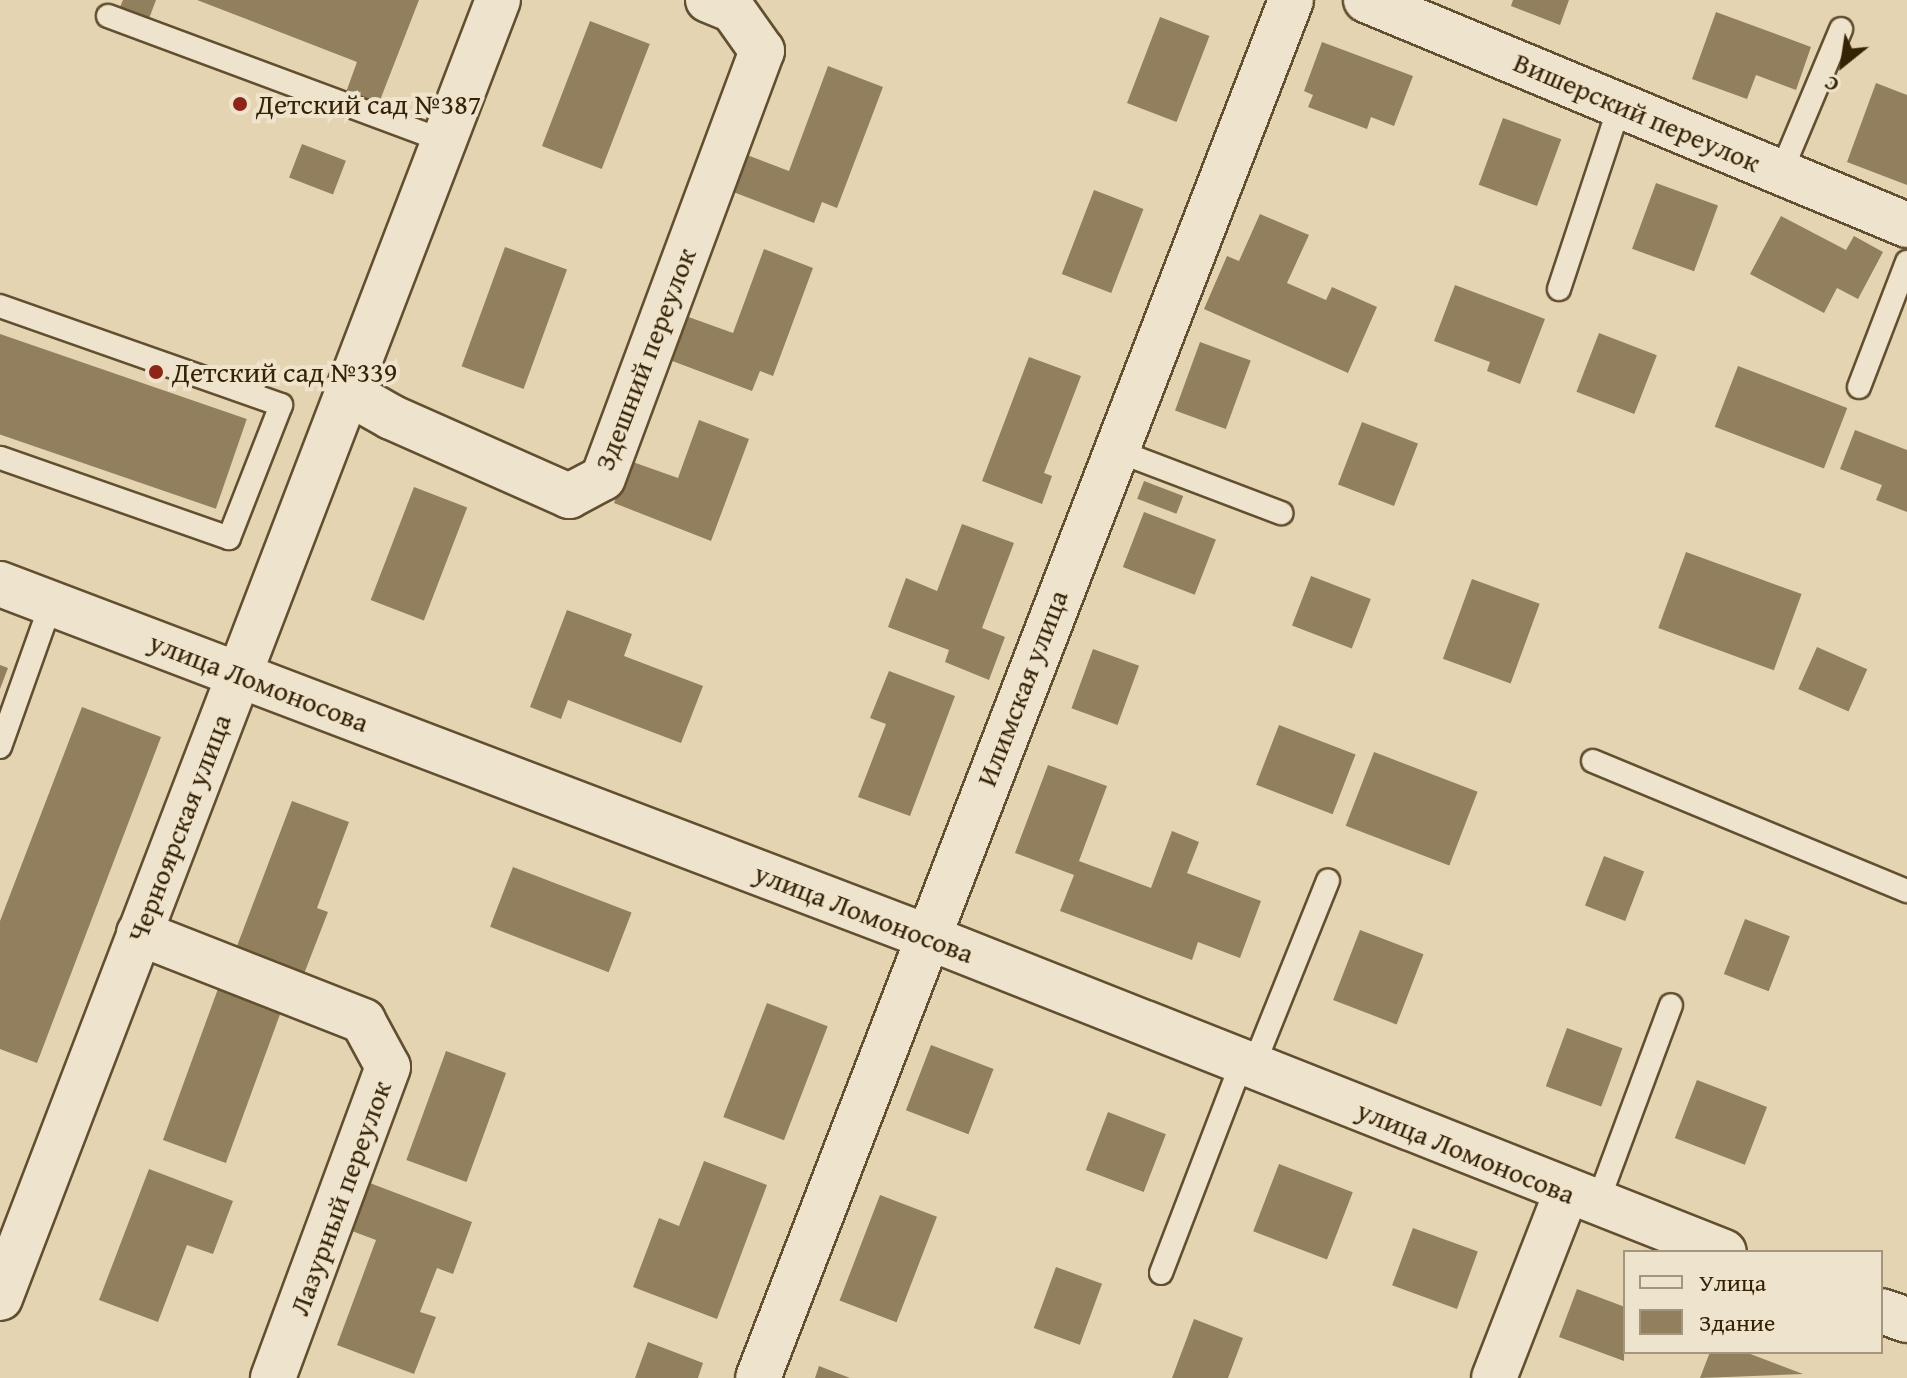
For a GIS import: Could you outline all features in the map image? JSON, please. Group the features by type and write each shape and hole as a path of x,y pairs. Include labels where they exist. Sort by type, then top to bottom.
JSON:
{"street":[{"name":"Черноярская улица","path":"0,1298 498,0"},
{"name":"Здешний переулок","path":"347,392 391,417 569,496 603,478 762,51 733,10 708,0"},
{"name":"Илимская улица","path":"758,1378 925,936 1291,0"},
{"name":"Вишерский переулок","path":"1366,0 1907,225"},
{"name":"улица Ломоносова","path":"0,584 925,936 1581,1199 1719,1250"},
{"name":"Лазурный переулок","path":"139,933 363,1021 388,1067 273,1378"},
{"path":"1494,1378 1581,1199"},
{"path":"1883,1312 1907,1320"}],"lane":[{"path":"108,16 444,141"},
{"path":"1781,172 1841,29"},
{"path":"1559,289 1620,105"},
{"path":"1859,387 1907,262"},
{"path":"0,306 281,405 229,538 0,458"},
{"path":"1115,450 1281,513"},
{"path":"0,747 51,604"},
{"path":"1593,761 1907,891"},
{"path":"1161,1273 1328,880"},
{"path":"1581,1199 1671,1005"}],"building":[{"path":"123,0 156,0 147,24 118,12"},
{"path":"197,0 419,0 377,108 345,95 357,62"},
{"path":"1513,0 1569,0 1560,25 1511,6"},
{"path":"1716,12 1811,47 1796,90 1756,75 1747,99 1692,79"},
{"path":"1160,17 1209,36 1177,122 1127,103"},
{"path":"590,21 650,44 602,169 542,146"},
{"path":"1322,42 1413,76 1394,126 1371,117 1367,129 1308,107 1313,95 1304,91"},
{"path":"828,66 883,87 837,208 822,202 814,223 728,190 742,153 789,171"},
{"path":"1876,83 1907,95 1907,185 1847,162"},
{"path":"1503,118 1561,139 1537,206 1479,185"},
{"path":"302,144 346,161 333,194 289,178"},
{"path":"1656,183 1718,206 1694,271 1632,249"},
{"path":"1094,190 1143,209 1111,293 1062,274"},
{"path":"1260,214 1309,235 1287,283 1326,300 1332,287 1377,307 1348,373 1204,309 1227,256 1239,261"},
{"path":"1781,216 1846,250 1854,236 1883,252 1858,299 1837,288 1824,313 1750,274"},
{"path":"505,247 567,270 524,389 462,366"},
{"path":"764,249 813,268 773,376 760,371 752,391 667,359 683,315 733,333"},
{"path":"1455,285 1545,319 1520,384 1487,371 1490,362 1434,341"},
{"path":"1599,333 1657,355 1634,414 1576,392"},
{"path":"0,334 247,419 216,509 0,434"},
{"path":"1200,342 1251,360 1226,429 1175,411"},
{"path":"1029,357 1081,376 1044,473 1052,476 1042,504 982,481"},
{"path":"1738,366 1847,408 1824,469 1715,427"},
{"path":"699,420 749,439 711,541 614,503 630,461 678,478"},
{"path":"1362,422 1418,444 1394,506 1338,485"},
{"path":"1855,430 1907,450 1907,512 1876,500 1882,485 1840,469"},
{"path":"1144,481 1183,496 1176,514 1137,499"},
{"path":"414,487 467,507 424,620 371,600"},
{"path":"1144,512 1216,540 1195,595 1123,567"},
{"path":"962,524 1014,543 982,628 1005,637 989,680 945,662 949,650 888,627 906,578 937,591"},
{"path":"1686,552 1802,594 1774,670 1658,628"},
{"path":"1311,576 1371,599 1352,648 1292,625"},
{"path":"1472,579 1540,604 1511,683 1443,659"},
{"path":"567,610 632,634 624,656 703,686 681,743 568,700 561,719 530,707"},
{"path":"1817,647 1867,669 1849,711 1798,689"},
{"path":"1093,649 1139,666 1117,725 1071,708"},
{"path":"0,665 8,668 0,689"},
{"path":"889,671 955,696 910,816 858,797 886,724 870,718"},
{"path":"82,707 161,737 37,1063 0,1049 0,921"},
{"path":"1279,725 1356,754 1333,814 1256,785"},
{"path":"1374,752 1478,792 1449,866 1346,826"},
{"path":"1048,765 1107,786 1079,861 1151,888 1172,831 1199,842 1187,873 1261,901 1240,958 1198,942 1192,960 1060,911 1074,875 1015,853"},
{"path":"292,801 349,822 317,908 328,912 302,979 234,954"},
{"path":"1604,856 1644,871 1625,921 1585,905"},
{"path":"513,867 632,913 609,972 490,927"},
{"path":"1745,919 1790,936 1769,991 1724,974"},
{"path":"1360,930 1423,954 1397,1024 1333,1000"},
{"path":"219,986 282,1009 226,1163 163,1140"},
{"path":"767,1003 828,1026 784,1140 723,1117"},
{"path":"1567,1028 1622,1048 1601,1106 1546,1086"},
{"path":"931,1045 994,1069 968,1134 906,1110"},
{"path":"446,1051 506,1073 466,1182 406,1160"},
{"path":"1697,1080 1767,1107 1745,1165 1675,1138"},
{"path":"1108,1112 1166,1134 1144,1192 1086,1170"},
{"path":"704,1161 767,1185 717,1319 633,1287 659,1218 679,1226"},
{"path":"1279,1164 1353,1192 1327,1260 1253,1231"},
{"path":"149,1169 233,1201 213,1254 187,1245 158,1322 99,1300"},
{"path":"362,1180 472,1222 453,1274 437,1268 420,1312 436,1317 414,1374 337,1345 376,1240 344,1228"},
{"path":"880,1195 937,1217 896,1322 840,1300"},
{"path":"1413,1228 1478,1252 1457,1309 1392,1285"},
{"path":"1056,1267 1102,1284 1080,1345 1034,1328"},
{"path":"1577,1289 1623,1306 1624,1361 1559,1337"},
{"path":"1194,1319 1243,1338 1228,1378 1172,1378"},
{"path":"648,1342 703,1363 698,1378 635,1378"},
{"path":"1709,1354 1750,1354 1803,1374 1700,1378"},
{"path":"819,1366 850,1378 815,1378"}],"place":[{"name":"Детский сад №387","path":"240,104"},
{"name":"Детский сад №339","path":"156,372"}]}
